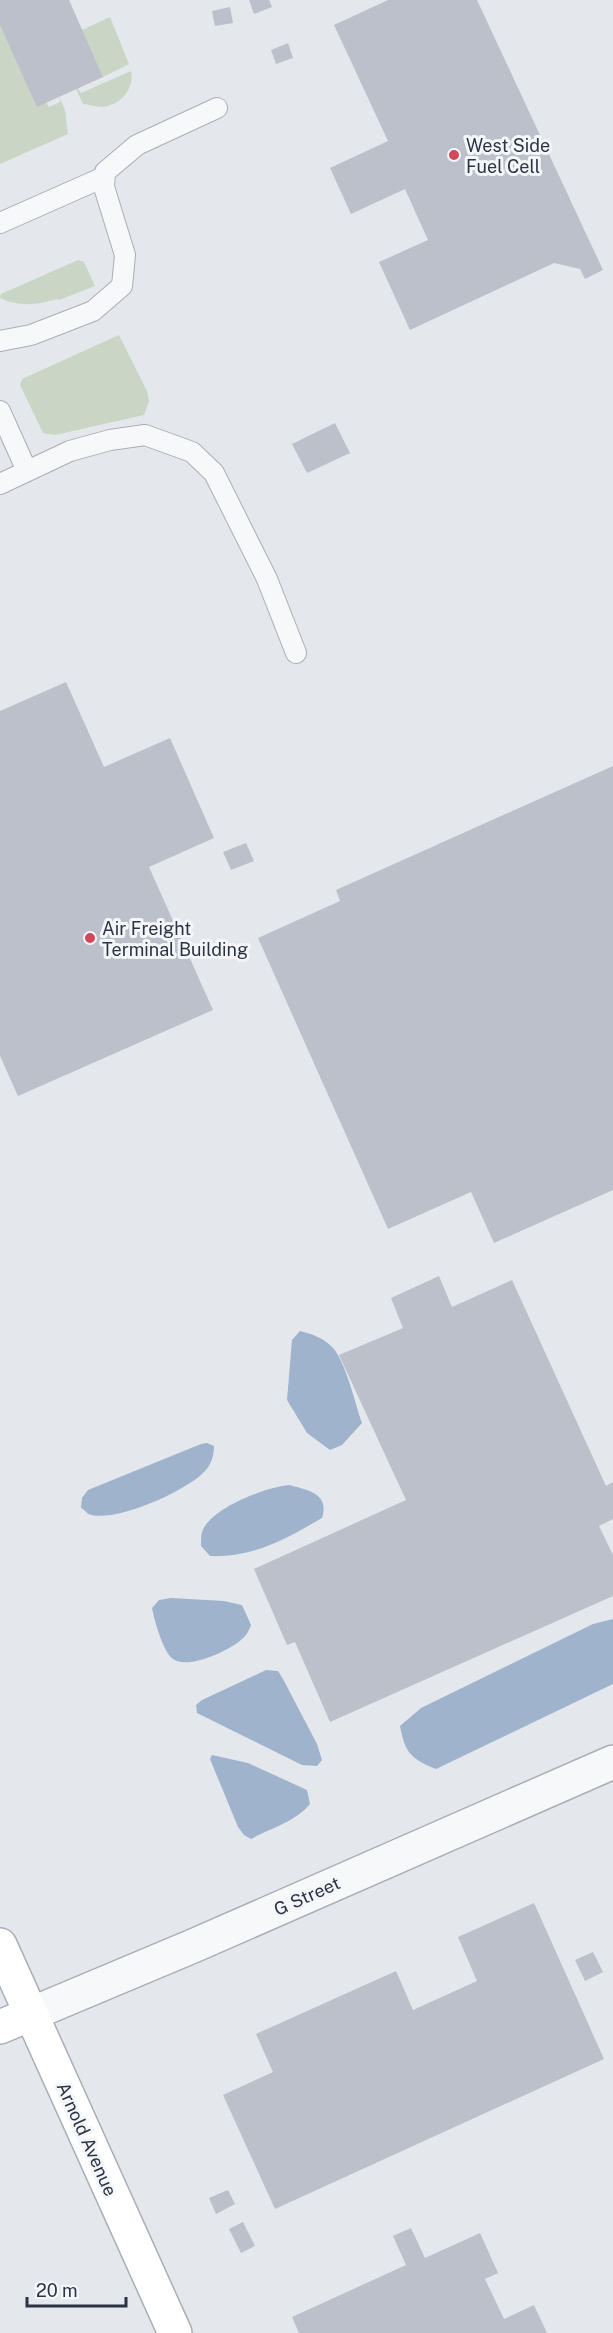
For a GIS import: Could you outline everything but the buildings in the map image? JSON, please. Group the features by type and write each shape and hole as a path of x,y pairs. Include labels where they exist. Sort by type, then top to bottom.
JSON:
{"street":[{"name":"G Street","path":"0,2027 193,1947 613,1762"},
{"name":"Arnold Avenue","path":"0,1945 175,2333"}],"lane":[{"path":"0,341 31,335 93,311 122,286 125,255 104,187 105,172 137,145 217,108"},
{"path":"0,223 104,177"},
{"path":"0,411 27,471"},
{"path":"0,484 70,451 110,440 145,435 192,452 214,473 267,579 296,653"}],"green space":[{"path":"110,17 129,64 103,77 82,30"},
{"path":"0,25 49,107 60,102 59,96 65,110 68,134 0,164"},
{"path":"131,71 131,84 120,100 101,107 83,104 76,89 78,88 81,93"},
{"path":"78,260 84,262 95,286 59,300 36,304 14,303 0,298 1,294"},
{"path":"119,335 147,391 149,401 144,415 55,435 43,433 20,385 22,379"}],"water":[{"path":"300,1331 322,1339 338,1355 362,1423 342,1445 330,1450 307,1433 287,1400 292,1340"},
{"path":"207,1443 214,1446 212,1460 195,1480 182,1488 149,1504 115,1514 100,1516 88,1514 81,1508 82,1498 88,1490"},
{"path":"289,1485 309,1491 320,1498 324,1510 322,1518 282,1540 240,1554 210,1556 201,1546 202,1532 207,1523 227,1507 253,1494"},
{"path":"171,1598 224,1601 242,1605 251,1625 243,1638 227,1649 198,1661 180,1662 169,1655 162,1643 152,1608 159,1600"},
{"path":"613,1619 613,1684 436,1769 410,1754 404,1743 400,1726 421,1708 593,1624"},
{"path":"266,1670 278,1671 283,1679 317,1744 322,1760 317,1766 302,1765 197,1713 196,1705 202,1700"},
{"path":"212,1755 248,1763 307,1790 310,1804 297,1816 251,1839 244,1835 238,1827 210,1759"}],"place":[{"name":"West Side Fuel Cell","path":"454,155"},
{"name":"Air Freight Terminal Building","path":"90,938"}]}
